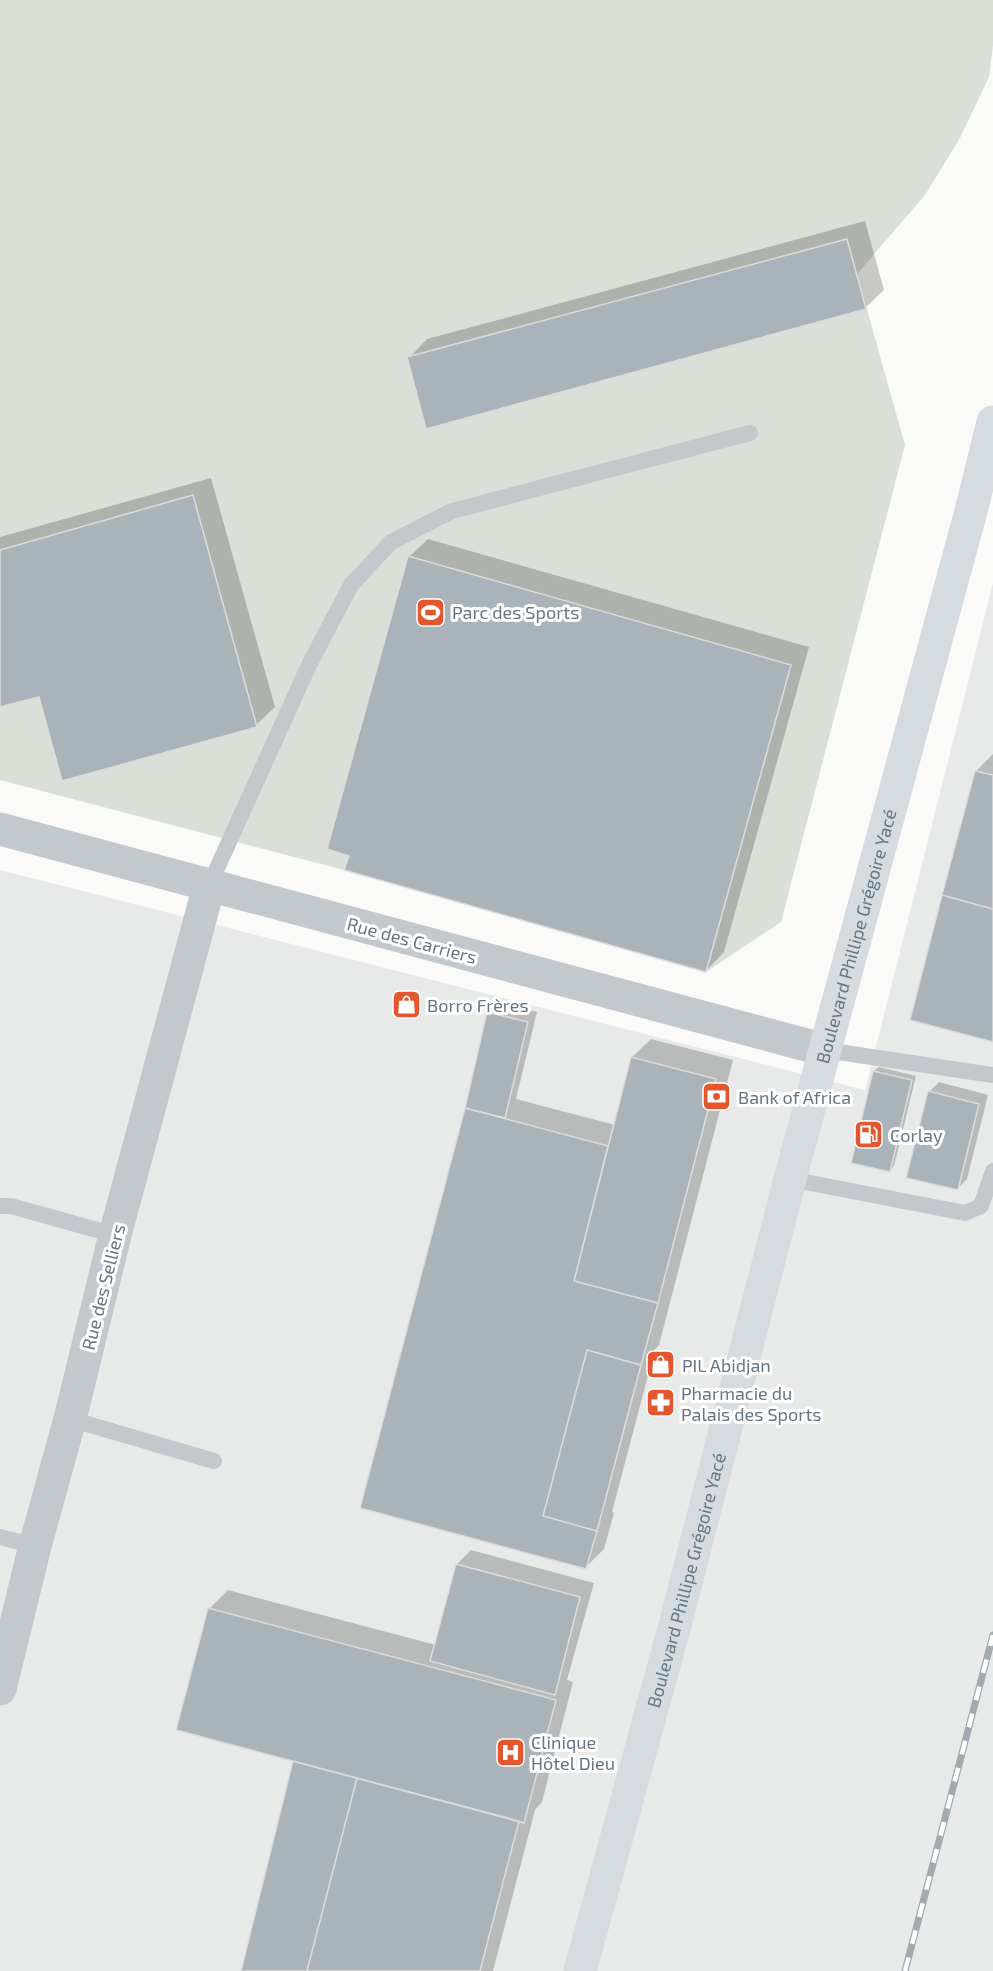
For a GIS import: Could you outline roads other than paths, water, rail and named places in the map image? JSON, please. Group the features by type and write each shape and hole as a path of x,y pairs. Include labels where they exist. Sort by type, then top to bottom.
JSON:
{"main road":[{"name":"Boulevard Phillipe Grégoire Yacé","path":"580,1971 675,1625 790,1179 965,534 993,422"}],"street":[{"name":"Rue des Carriers","path":"0,829 825,1050"},
{"name":"Rue des Selliers","path":"0,1689 115,1235 209,886"}],"lane":[{"path":"209,886 319,645 351,585 391,542 452,511 750,434"},
{"path":"825,1050 993,1075"},
{"path":"790,1179 965,1214 981,1206 993,1171"},
{"path":"0,1206 11,1206 115,1235"},
{"path":"70,1419 214,1461"},
{"path":"0,1537 35,1546"}],"railway":[{"path":"905,1971 993,1635"}],"place":[{"name":"Parc des Sports","path":"431,612"},
{"name":"Borro Frères","path":"406,1005"},
{"name":"Bank of Africa","path":"717,1097"},
{"name":"Corlay","path":"869,1135"},
{"name":"PIL Abidjan","path":"661,1365"},
{"name":"Pharmacie du Palais des Sports","path":"660,1403"},
{"name":"Clinique Hôtel Dieu","path":"510,1752"}]}
